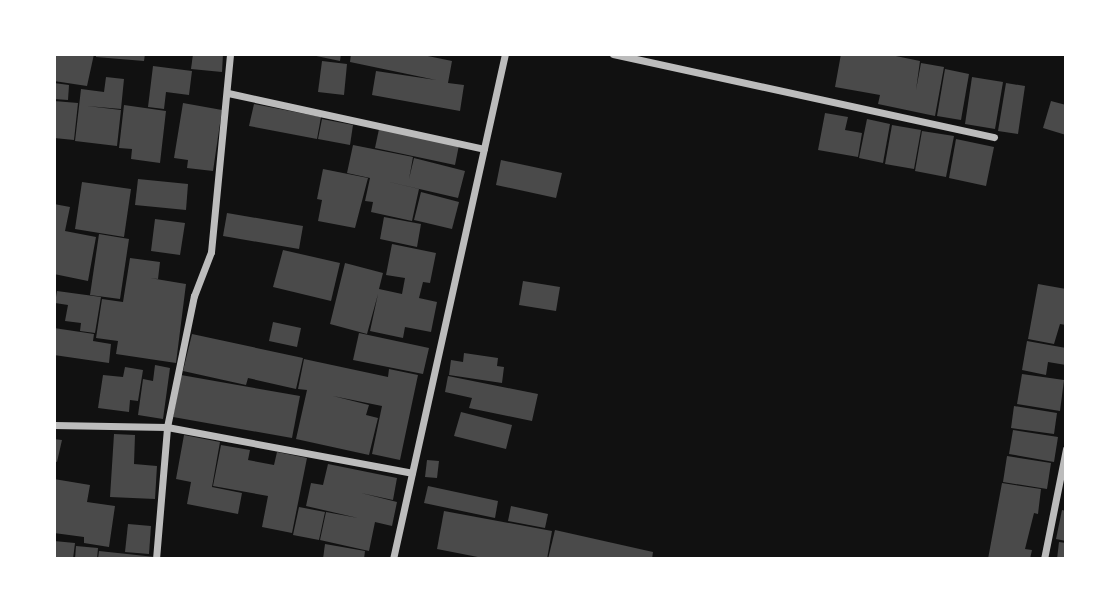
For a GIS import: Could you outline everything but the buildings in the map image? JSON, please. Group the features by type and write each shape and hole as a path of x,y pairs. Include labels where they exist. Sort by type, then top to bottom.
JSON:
{"street":[{"path":"156,559 167,427 194,296 211,252 230,54"},
{"path":"393,559 505,54"},
{"path":"613,54 994,137"},
{"path":"228,93 484,149"},
{"path":"54,425 167,427 412,473"},
{"path":"1044,559 1066,449"}]}
